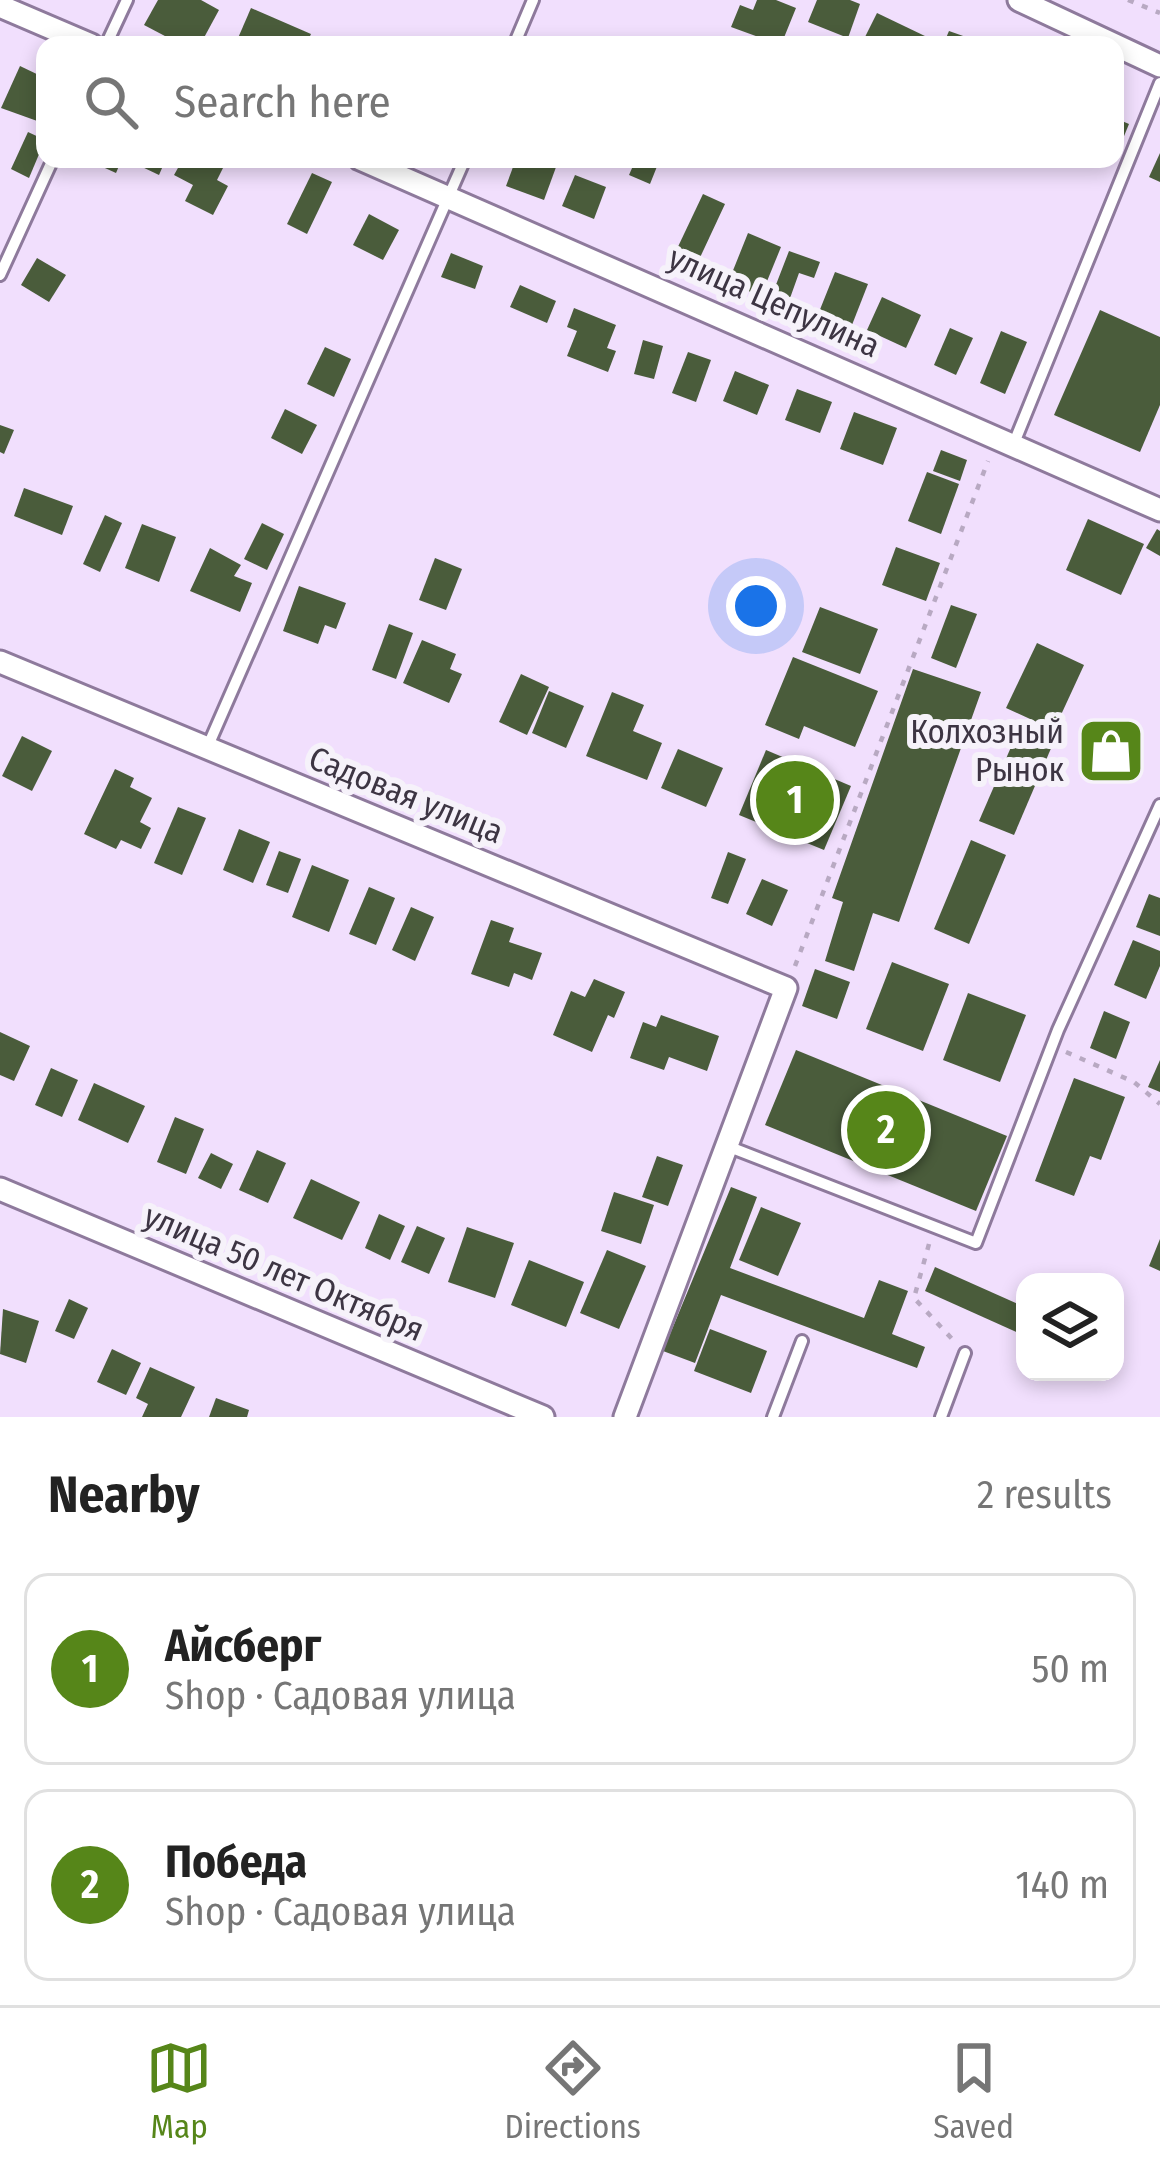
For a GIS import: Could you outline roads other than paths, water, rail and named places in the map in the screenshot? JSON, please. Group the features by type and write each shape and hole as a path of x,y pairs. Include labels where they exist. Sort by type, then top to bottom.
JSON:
{"street":[{"path":"1019,0 1096,36"},
{"path":"0,6 70,36"},
{"path":"1124,49 1160,66"},
{"name":"улица Цепулина","path":"381,168 1160,510"},
{"name":"Садовая улица","path":"0,662 786,988 727,1146"},
{"path":"625,1417 727,1146"},
{"name":"улица 50 лет Октября","path":"0,1189 543,1417"}],"lane":[{"path":"110,36 127,0"},
{"path":"518,36 533,0"},
{"path":"1124,166 1160,83"},
{"path":"0,275 49,168"},
{"path":"207,748 461,168"},
{"path":"1006,440 1123,168"},
{"path":"727,1146 976,1244 1052,1046 1160,806"},
{"path":"773,1417 802,1341"},
{"path":"941,1417 965,1353"}],"place":[{"name":"Колхозный Рынок","path":"1111,751"},
{"name":"Айсберг","path":"795,800"},
{"name":"Победа","path":"886,1130"}]}
